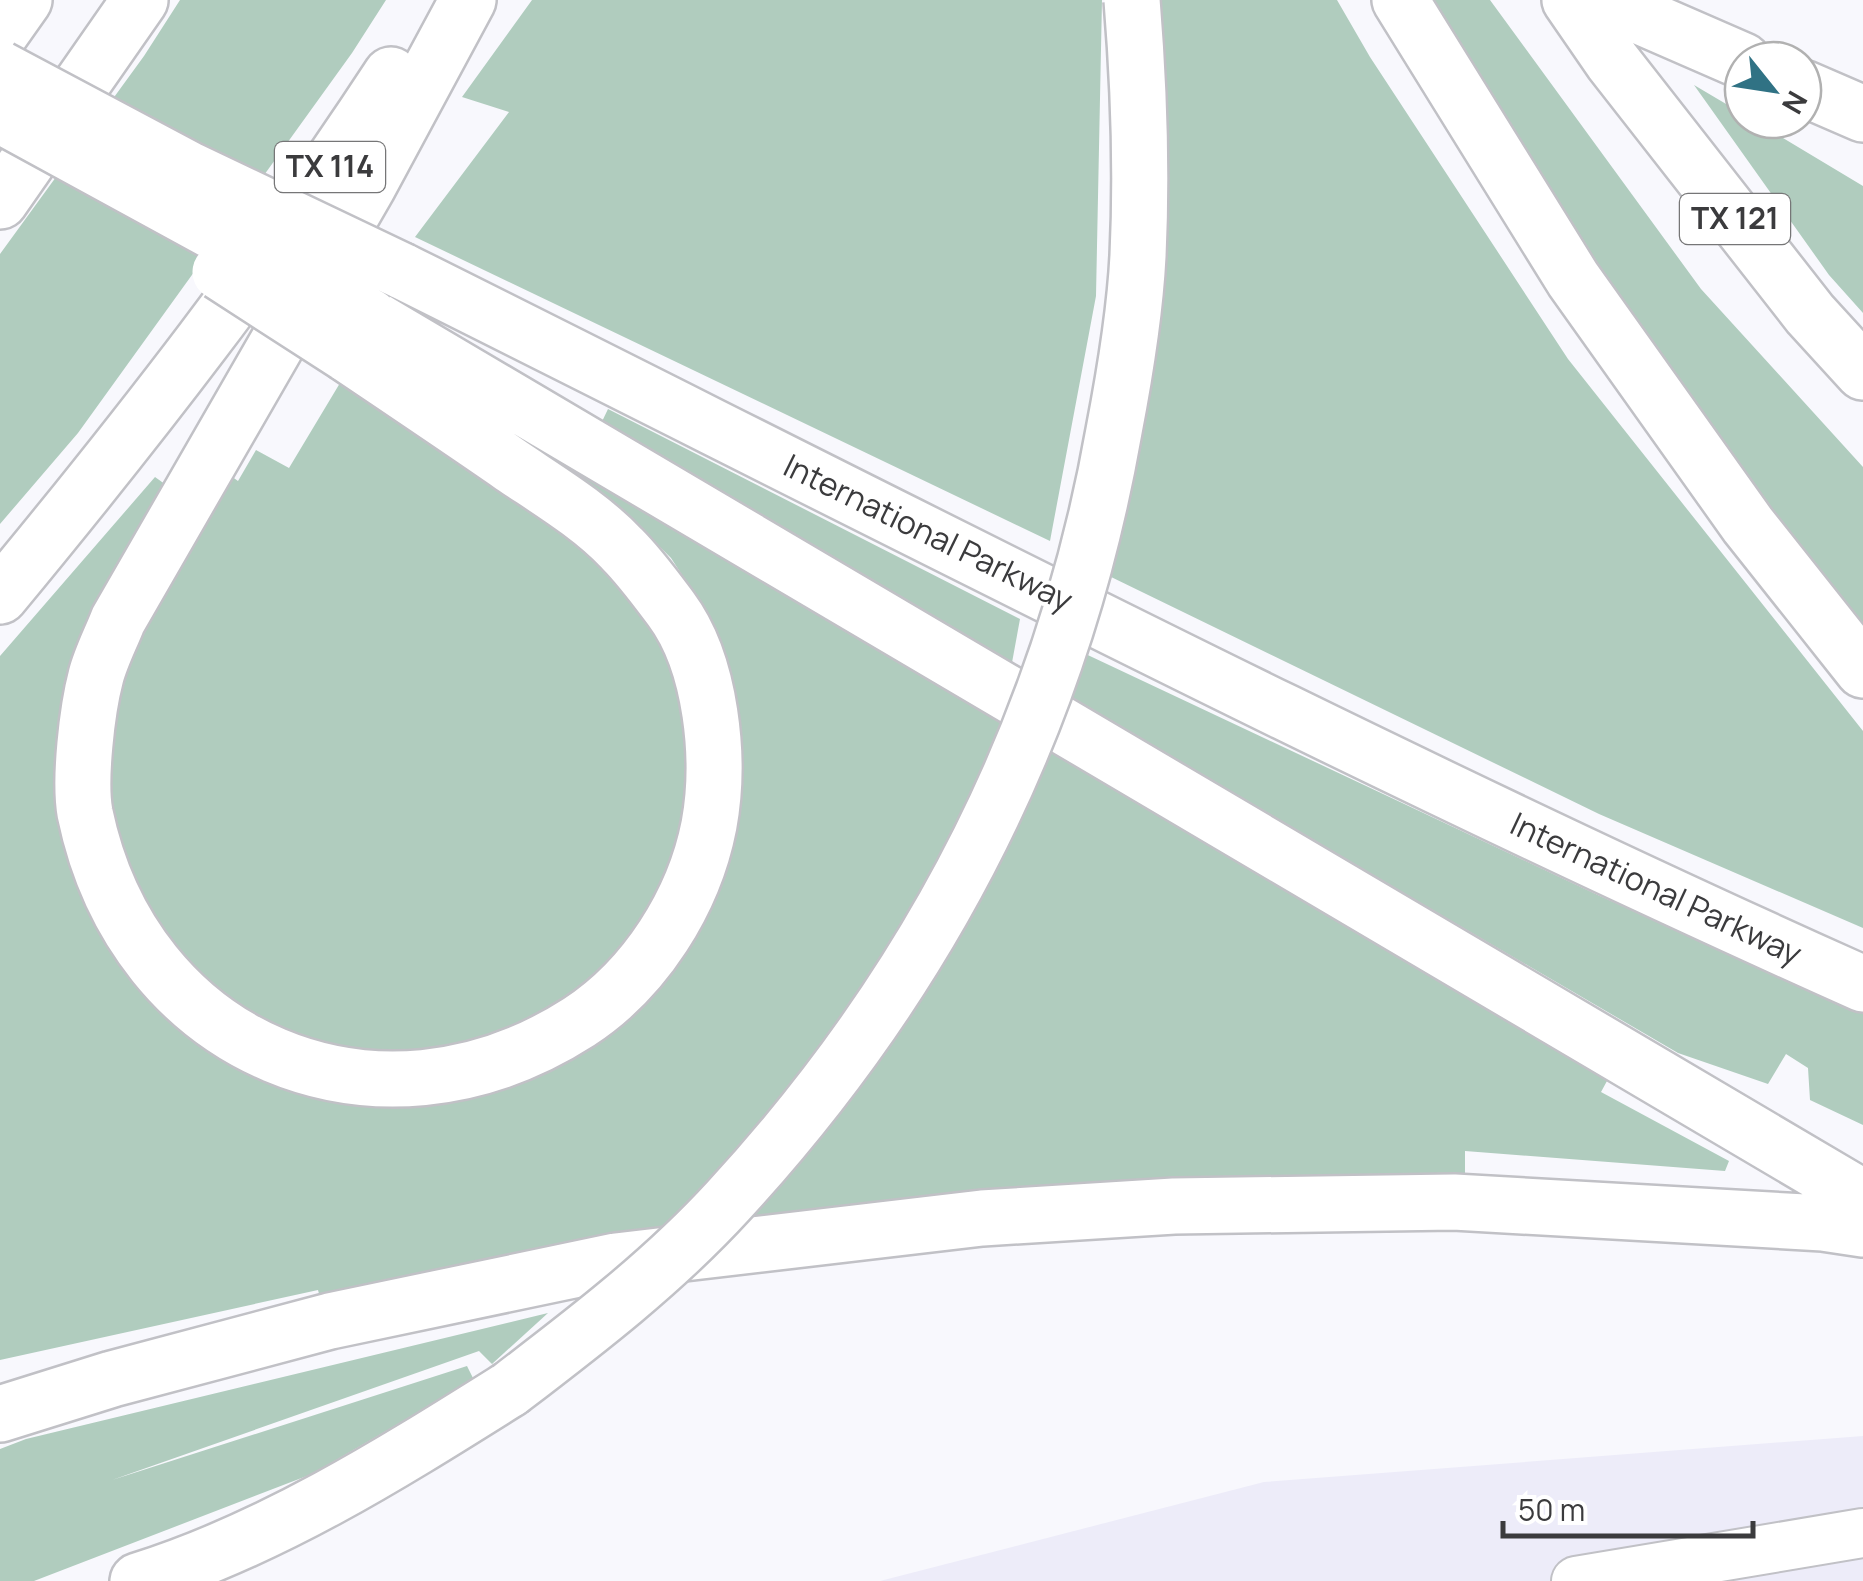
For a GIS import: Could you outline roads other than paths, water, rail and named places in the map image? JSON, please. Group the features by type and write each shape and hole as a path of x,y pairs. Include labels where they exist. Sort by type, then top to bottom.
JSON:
{"highway":[{"path":"0,34 24,0"},
{"path":"0,201 140,0"},
{"name":"TX 114","path":"0,596 214,330 354,132 440,0"},
{"path":"0,115 359,335 622,548 675,614 701,670 711,727 716,789 702,857 672,920 641,968 600,1008 542,1046 495,1065 437,1078 373,1081 319,1072 262,1052 207,1016 164,976 131,928 106,878 84,810 85,743 96,675 118,620 368,186 468,0"},
{"path":"138,1581 274,1526 387,1467 510,1389 616,1308 727,1203 826,1086 910,965 996,812 1029,736 1064,639 1104,492 1127,362 1138,260 1140,157 1132,0"},
{"name":"TX 121","path":"1570,0 1612,61 1810,314 1863,372"},
{"path":"1603,0 1723,53"},
{"path":"1402,5 1573,279 1748,525 1863,670"},
{"name":"International Parkway","path":"0,69 188,169 402,271 1401,768 1624,877 1863,984"},
{"path":"1823,97 1863,114"},
{"path":"0,126 1863,1198"},
{"path":"0,1414 112,1379 330,1321 616,1261 982,1218 1174,1206 1454,1202 1863,1229"}],"lane":[{"path":"1576,1581 1863,1533"}]}
